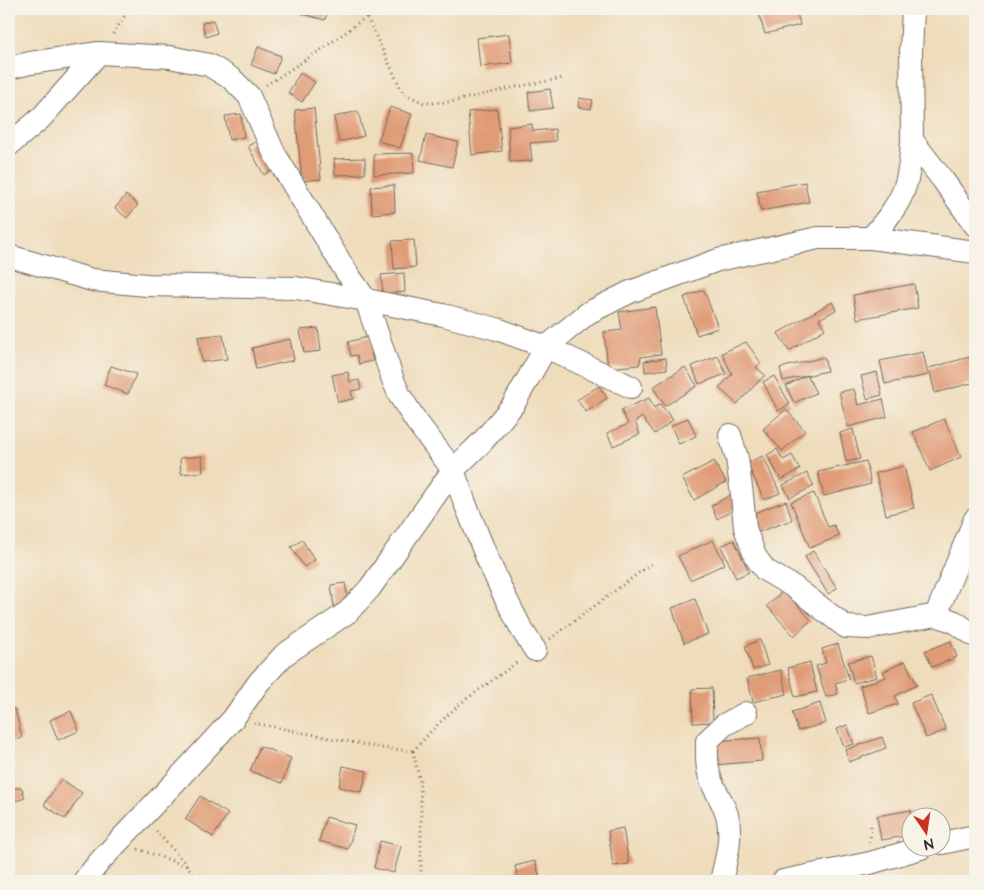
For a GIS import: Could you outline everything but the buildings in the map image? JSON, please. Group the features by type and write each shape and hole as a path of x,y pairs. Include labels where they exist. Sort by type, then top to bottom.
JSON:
{"street":[{"path":"871,238 893,211 905,188 910,163 912,140 911,52 913,9"},
{"path":"9,145 41,118 99,52"},
{"path":"9,68 99,52 170,57 209,64 232,79 249,96 274,153 344,270 366,300 400,396 416,421 454,470 487,558 522,630 535,650"},
{"path":"912,140 975,225"},
{"path":"84,881 100,861 233,718 259,682 284,655 348,612 370,588 454,470 484,441 513,406 546,347 588,313 630,292 718,260 818,238 871,238 975,252"},
{"path":"9,256 92,280 147,285 296,288 443,315 497,329 546,347 631,387"},
{"path":"730,435 737,458 745,528 755,556 765,570 794,587 846,627 868,628 936,615 955,622 975,636"},
{"path":"936,615 975,519"},
{"path":"721,881 730,834 727,815 711,782 707,766 707,741 724,725 746,713"},
{"path":"952,841 975,836"},
{"path":"783,881 870,863 902,854"}],"path":[{"path":"99,52 129,9"},
{"path":"363,9 404,93 424,103 450,102 563,78"},
{"path":"249,96 324,48 366,17"},
{"path":"233,718 381,748 413,751 420,782 421,881"},
{"path":"143,816 188,866 196,881"},
{"path":"118,842 188,866"}]}
